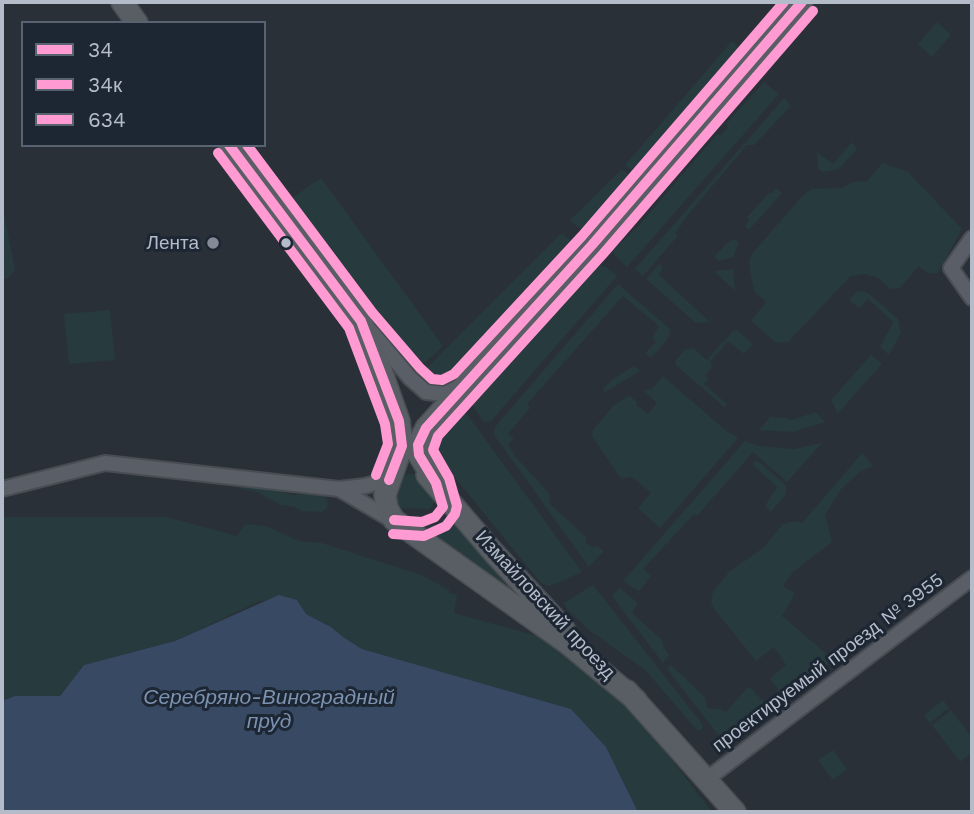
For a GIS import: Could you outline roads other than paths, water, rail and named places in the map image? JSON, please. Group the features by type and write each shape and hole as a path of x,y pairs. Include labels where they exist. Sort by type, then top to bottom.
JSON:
{"street":[{"path":"122,2 136,21"},
{"path":"436,483 424,464 418,445 426,428 592,245 802,2"},
{"path":"230,147 361,321 410,378 426,392 445,394 463,385"},
{"path":"972,238 951,268 972,298"},
{"path":"361,321 399,421 402,446 385,495 387,508 394,520"},
{"path":"2,489 105,463 340,489 365,486 391,475"},
{"name":"Измайловский проезд","path":"391,475 402,468 414,467 436,483 544,608 636,700 735,812"},
{"name":"Измайловский проезд","path":"340,489 394,520 567,643 636,700"},
{"name":"проектируемый проезд № 3955","path":"707,779 972,578"}],"water":[{"name":"Серебряно-Виноградный пруд","path":"279,595 297,600 306,614 331,627 362,649 571,709 606,747 638,812 2,812 2,701 15,696 60,696 84,665 175,641"}],"place":[{"name":"Лента","path":"213,243"}]}
